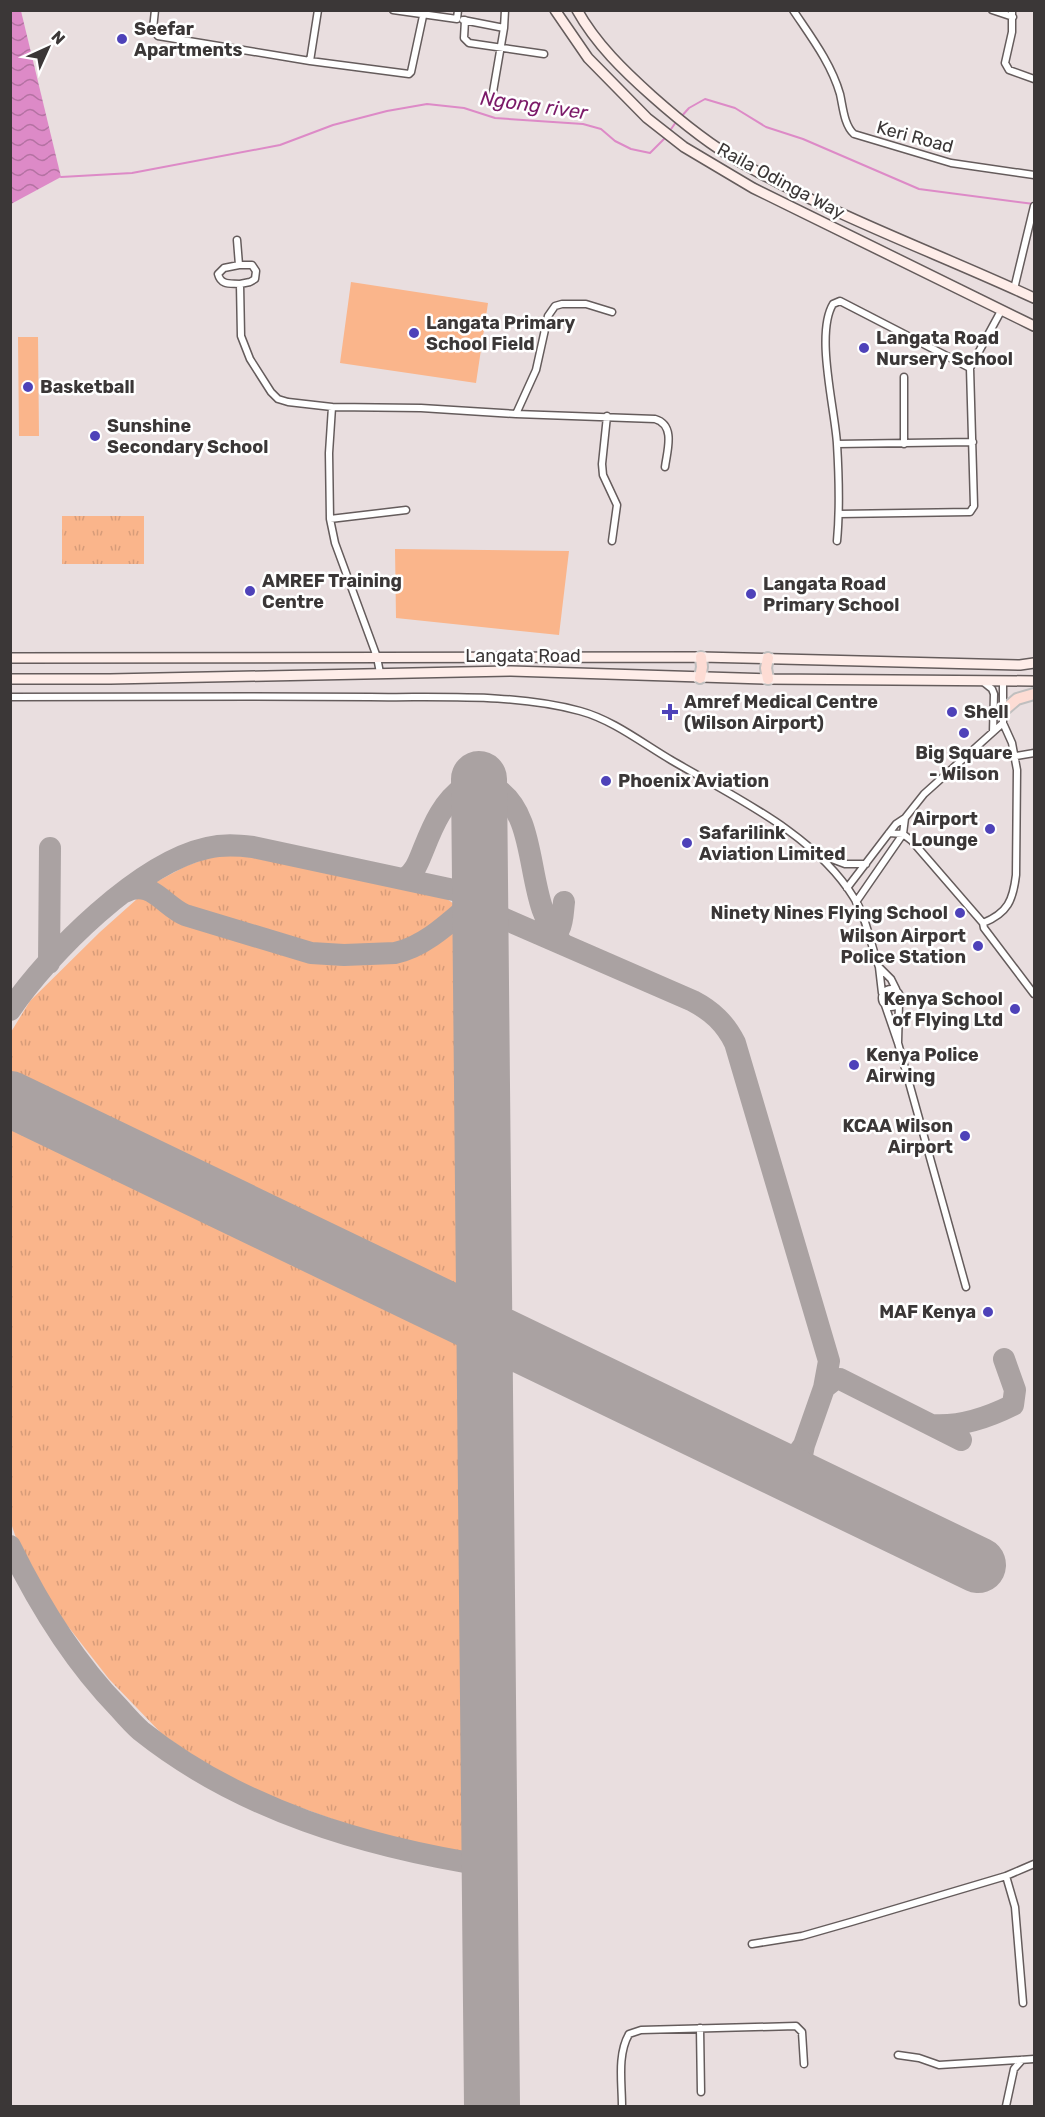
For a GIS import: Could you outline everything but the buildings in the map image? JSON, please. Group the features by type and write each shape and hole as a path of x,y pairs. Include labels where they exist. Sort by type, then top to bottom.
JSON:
{"main road":[{"name":"Raila Odinga Way","path":"555,10 588,58 622,94 662,130 713,166 753,188 1035,326"},
{"name":"Raila Odinga Way","path":"578,10 596,39 627,74 684,123 738,161 797,193 1035,298"},
{"path":"858,239 864,223"},
{"path":"700,657 702,667 700,678"},
{"name":"Langata Road","path":"10,658 700,657 1020,665 1035,663"},
{"path":"768,658 766,668 768,680"},
{"name":"Langata Road","path":"10,679 121,679 511,670 768,680 1035,681"},
{"path":"1003,711 1017,699 1035,694"}],"street":[{"path":"155,10 153,29 158,36 310,61 409,74 423,16"},
{"path":"310,61 318,10"},
{"path":"393,10 504,28"},
{"path":"457,19 458,10"},
{"path":"493,93 506,10"},
{"name":"Keri Road","path":"794,10 830,70 848,124 854,134 951,163 1035,175"},
{"path":"992,10 1013,14 1012,32 1005,63 1009,70 1035,79"},
{"path":"465,20 464,38 469,43 544,54"},
{"path":"1014,289 1035,206"},
{"path":"237,240 238,265"},
{"path":"252,265 256,271 255,279 240,284 225,283 221,281 218,274 224,268 252,265"},
{"path":"240,284 241,336 250,358 271,392 278,399 332,407 421,408 661,420 669,436 664,467"},
{"path":"837,541 839,514 837,444 825,323 829,310 837,301 840,301 970,368"},
{"path":"516,414 536,370 548,316 555,306 586,304 612,312"},
{"path":"839,514 970,512 974,506 970,368 1001,311"},
{"path":"904,377 904,444"},
{"path":"332,407 329,453 330,519 335,543 377,657 380,673"},
{"path":"607,416 602,464 603,475 617,505 612,541"},
{"path":"837,444 973,442"},
{"path":"330,519 406,510"},
{"path":"982,680 994,694 993,732"},
{"path":"983,923 998,916 1007,907 1014,886 1016,756 1003,723 1003,681"},
{"path":"10,697 268,696 520,700 583,712 606,721 780,825 817,854 847,888 856,902 879,967 881,999 898,1043 966,1287"},
{"path":"847,888 896,824 905,818 924,794 1003,723"},
{"path":"1016,756 1035,753"},
{"path":"856,902 903,834 905,818"},
{"path":"889,833 903,834 924,853 983,923 984,928 1035,994"},
{"path":"817,854 845,864 866,864"},
{"path":"879,967 891,979 900,994 898,1043"},
{"path":"882,993 886,989 896,989"},
{"path":"885,1005 890,1007 898,1003"},
{"path":"752,1944 822,1930 1006,1876 1035,1864"},
{"path":"1006,1876 1015,1907 1023,2003"},
{"path":"622,2106 622,2055 629,2034 641,2030 796,2026 802,2032 804,2064"},
{"path":"700,2028 701,2092"},
{"path":"898,2055 919,2058 939,2065 1035,2059"},
{"path":"1006,2106 1014,2069 1022,2060"}],"green space":[{"name":"Langata Primary School Field","path":"351,282 488,303 476,383 340,363"},
{"name":"Basketball","path":"18,337 38,337 39,436 19,436"},
{"path":"62,516 144,516 144,564 62,564"},
{"path":"395,549 569,551 559,635 396,618"},
{"path":"234,854 424,891 447,899 455,906 461,917 462,1282 452,1293 11,1081 11,1032 30,1001 100,932 156,882 186,866 211,857"},
{"path":"11,1116 460,1340 467,1592 468,1843 462,1851 449,1853 385,1838 274,1798 217,1772 162,1734 109,1679 56,1611 15,1535 11,1523"}],"water":[{"path":"11,10 21,11 61,177 11,204"}],"waterway":[{"name":"Ngong river","path":"680,118 689,108 705,99 735,108 766,127 803,139 919,189 1034,204"},
{"name":"Ngong river","path":"61,177 132,173 280,145 333,125 387,111 427,104 464,108 495,118 583,124 601,129 615,141 631,149 650,153 666,137"},
{"name":"Ngong river","path":"669,132 676,122"}],"taxiway":[{"path":"405,879 417,865 440,814 457,792 465,786"},
{"path":"497,789 511,803 521,821 542,907 550,927 563,944"},
{"path":"10,1010 27,987 72,938 125,891 181,857 213,847 230,845 253,847 463,892 471,904 480,934"},
{"path":"49,963 50,848"},
{"path":"125,892 142,888 185,915 311,953 344,955 395,953 406,950 436,933 471,904"},
{"path":"543,935 555,934 561,926 564,902"},
{"path":"480,934 485,924 500,917 693,1001 717,1018 727,1029 735,1043 829,1361 824,1388 804,1445 800,1465 800,1474 806,1482"},
{"path":"932,1425 974,1420 1013,1405 1015,1390 1004,1359"},
{"path":"824,1388 834,1380 840,1379 961,1440"},
{"path":"770,1464 790,1460 804,1445"},
{"path":"10,1546 58,1632 102,1690 138,1728 179,1759 220,1783 306,1821 397,1848 489,1866"}],"runway":[{"path":"479,779 492,2106"},
{"path":"10,1099 978,1565"}],"place":[{"name":"Seefar Apartments","path":"122,39"},
{"name":"Langata Primary School Field","path":"414,333"},
{"name":"Langata Road Nursery School","path":"864,348"},
{"name":"Basketball","path":"28,387"},
{"name":"Sunshine Secondary School","path":"95,436"},
{"name":"AMREF Training Centre","path":"250,591"},
{"name":"Langata Road Primary School","path":"751,594"},
{"name":"Amref Medical Centre (Wilson Airport)","path":"670,712"},
{"name":"Shell","path":"952,712"},
{"name":"Big Square - Wilson","path":"964,733"},
{"name":"Phoenix Aviation","path":"606,781"},
{"name":"Airport Lounge","path":"990,829"},
{"name":"Safarilink Aviation Limited","path":"687,843"},
{"name":"Ninety Nines Flying School","path":"960,913"},
{"name":"Wilson Airport Police Station","path":"978,946"},
{"name":"Kenya School of Flying Ltd","path":"1015,1009"},
{"name":"Kenya Police Airwing","path":"854,1065"},
{"name":"KCAA Wilson Airport","path":"965,1136"},
{"name":"MAF Kenya","path":"988,1312"}]}
